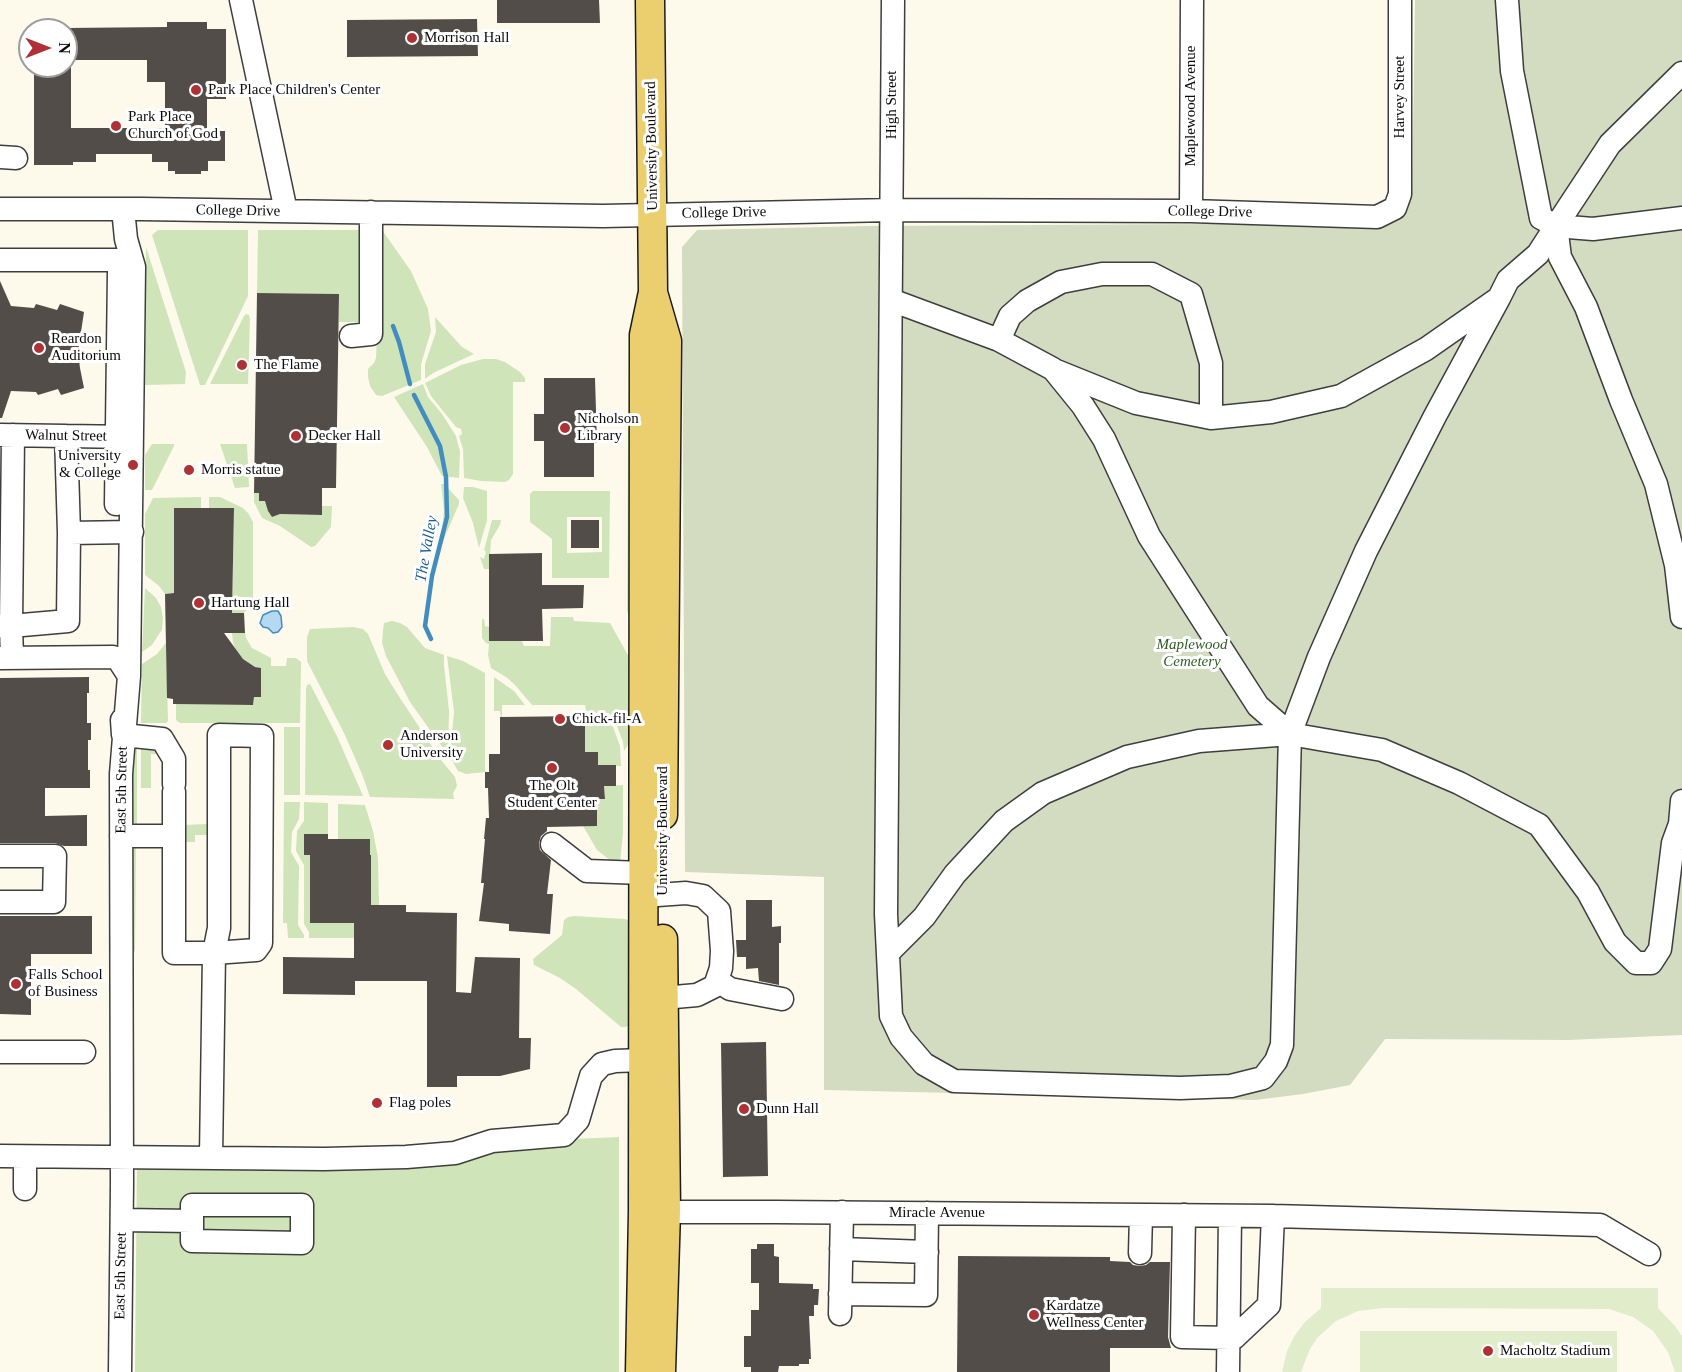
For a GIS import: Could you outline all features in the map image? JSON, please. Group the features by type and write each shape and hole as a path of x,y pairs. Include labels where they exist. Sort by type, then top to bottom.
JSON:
{"main road":[{"name":"University Boulevard","path":"650,0 653,292 667,341 656,396 650,888 643,1060 654,1212 661,1372"},
{"name":"University Boulevard","path":"640,1372 654,1212 663,998 650,888"}],"street":[{"path":"241,0 286,211"},
{"name":"High Street","path":"893,0 886,914 891,1016 901,1037 924,1064 954,1081 1180,1088 1231,1086 1263,1078 1276,1061 1282,1045 1290,734"},
{"name":"Maplewood Avenue","path":"1191,211 1192,0"},
{"name":"Harvey Street","path":"1400,0 1400,194"},
{"path":"1507,0 1512,71 1541,218 1556,226 1593,228 1682,218"},
{"path":"1290,734 1319,657 1366,551 1509,280 1539,254 1610,144 1682,73"},
{"name":"College Drive","path":"0,209 603,216 892,210 1191,211 1377,217 1395,208 1400,194"},
{"name":"East 5th Street","path":"120,1372 121,774 129,676 124,533 125,437 134,267 126,253 123,209"},
{"path":"351,336 371,334 371,213"},
{"path":"1556,226 1560,257 1586,307 1656,484 1676,565 1682,617"},
{"path":"0,260 126,253"},
{"path":"999,340 1010,316 1027,301 1061,282 1102,274 1152,274 1191,294 1211,363 1211,417"},
{"path":"891,300 999,340 1053,369 1136,402 1211,417 1271,412 1341,396 1426,349 1499,298"},
{"path":"1053,369 1083,406 1104,439 1149,536 1258,706 1290,734"},
{"path":"7,435 6,658 114,657 122,664 129,676"},
{"name":"Walnut Street","path":"7,435 125,437"},
{"path":"5,626 68,621 69,533 66,436"},
{"path":"69,533 124,533 114,657 123,735 162,739 174,759 174,953 214,952 256,950 261,943 262,736 219,735 219,928 214,952 211,1157"},
{"path":"888,952 924,917 955,874 1004,821 1043,793 1127,757 1199,741 1290,734 1382,750 1459,783 1539,825 1587,892 1615,942 1636,963 1651,963 1660,949 1682,801"},
{"path":"121,836 174,836"},
{"path":"552,844 587,871 650,888 703,896 719,911 722,968 715,986 698,995 663,998"},
{"path":"0,856 55,856 54,902 0,902"},
{"path":"717,980 730,988 782,999"},
{"path":"0,1052 84,1052"},
{"path":"0,1156 324,1159 455,1153 492,1140 564,1135 578,1120 591,1076 602,1064 643,1060"},
{"path":"25,1157 25,1189"},
{"path":"192,1205 302,1205 302,1243 192,1241 192,1221 192,1205"},
{"name":"Miracle Avenue","path":"654,1212 1273,1216 1600,1225 1649,1254"},
{"path":"842,1212 840,1304 926,1295 927,1213"},
{"path":"1140,1253 1141,1215"},
{"path":"1184,1215 1182,1336 1229,1338 1234,1338 1269,1305 1273,1216"},
{"path":"1228,1372 1230,1216"},
{"path":"122,1220 192,1221"},
{"path":"841,1249 927,1252"}],"green space":[{"name":"Maplewood Cemetery","path":"1415,0 1682,0 1682,1035 1568,1040 1385,1039 1350,1085 1255,1100 824,1090 824,877 685,872 682,247 697,230 867,226 1378,223 1395,221 1405,214 1412,197"},
{"path":"158,230 248,230 248,296 205,385 200,385 152,235"},
{"path":"258,230 360,230 361,322 339,322 339,294 257,293"},
{"path":"382,230 411,271 428,309 431,331 421,364 421,380 382,396 376,395 370,386 368,369 376,358"},
{"path":"146,247 186,372 185,384 145,385"},
{"path":"246,314 250,319 248,384 210,384 244,316"},
{"path":"435,317 462,347 474,354 425,379 425,364 436,332"},
{"path":"483,359 505,362 525,378 525,382 513,382 513,474 505,482 464,478 463,449 459,436 462,434 461,429 456,427 431,396 425,383 461,365"},
{"path":"423,384 428,397 456,436 460,452 459,478 442,476 427,447 394,397"},
{"path":"630,418 630,620 627,610"},
{"path":"152,444 174,444 174,446 152,490 145,490 145,455"},
{"path":"220,444 247,444 249,487 235,488"},
{"path":"441,484 444,484 459,500 459,504 440,548 444,510"},
{"path":"464,487 487,491 487,520 479,548 473,523 463,498"},
{"path":"533,491 610,491 609,578 552,578 552,539 530,522 530,494","holes":["567,517 602,517 602,552 567,553"]},
{"path":"254,493 259,493 259,501 267,501 268,511 272,517 280,514 321,515 322,506 332,506 331,527 315,546 311,547 280,526 262,518 254,502"},
{"path":"201,497 201,508 174,508 174,593 165,594 145,575 145,514 153,498"},
{"path":"209,497 220,497 243,508 253,522 253,602 244,613 232,613 234,508 209,508"},
{"path":"492,520 501,520 491,540 489,569 484,569 480,557 484,559 486,552 484,550"},
{"path":"145,588 156,598 163,618 162,630 152,645 142,652"},
{"path":"551,617 573,617 574,621 610,623 629,657 630,742 624,751 617,726 608,718 592,711 586,711 585,705 532,705 515,685 491,668 488,655 489,644 482,638 482,619 484,619 485,626 489,627 489,641 522,641 524,646 550,646"},
{"path":"392,621 407,627 425,648 444,655 449,711 448,755 410,702 386,656 382,643 384,623"},
{"path":"353,627 363,629 368,634 385,674 441,760 455,777 457,786 453,793 454,799 370,797 344,733 307,661 307,637 310,629"},
{"path":"232,633 245,633 252,648 271,658 271,666 286,666 287,658 296,658 301,662 300,723 180,723 176,720 176,704 253,705 254,697 261,697 261,668 243,659 233,643"},
{"path":"165,644 174,644 166,647 168,721 166,723 141,723 142,664 157,654"},
{"path":"447,656 463,661 485,673 485,772 466,774 458,771 452,760 454,712"},
{"path":"494,677 514,691 525,705 502,705 502,717 500,711 494,711"},
{"path":"310,684 337,736 363,796 305,795 306,689"},
{"path":"586,714 601,718 613,727 620,746 621,766 598,765 598,752 585,752"},
{"path":"284,727 300,727 300,795 284,795"},
{"path":"157,744 160,754 151,754 151,788 141,788 141,745"},
{"path":"137,747 137,826 132,821 132,756"},
{"path":"623,785 623,834 620,862 611,861 597,850 583,826 597,826 597,799 605,799 604,786"},
{"path":"284,802 300,802 299,819 292,832 291,852 299,866 298,925 304,938 288,938 287,923 283,923"},
{"path":"304,802 328,803 328,834 305,834 310,855 310,923 354,923 354,938 309,938 309,932 304,924 304,865 296,851 297,831 304,821"},
{"path":"338,804 365,805 378,858 379,905 371,905 370,839 338,839"},
{"path":"208,824 208,835 195,835 195,842 184,840 183,825"},
{"path":"136,847 135,952 130,947 132,851"},
{"path":"574,916 629,921 628,1026 626,1027 621,1027 560,978 534,965 533,959 562,935 564,920"},
{"path":"619,1137 619,1372 135,1372 137,1158"},
{"path":"1321,1288 1658,1288 1658,1308 1682,1336 1682,1372 1675,1372 1668,1352 1653,1331 1633,1317 1609,1309 1383,1308 1358,1311 1336,1321 1317,1338 1301,1372 1282,1372 1287,1351 1295,1335 1305,1322 1321,1308"},
{"name":"Macholtz Stadium","path":"1360,1331 1617,1331 1617,1372 1360,1372"}],"water":[{"path":"278,611 282,627 278,632 273,633 260,623 263,615"}],"building":[{"path":"497,0 599,0 600,23 497,23"},
{"name":"Morrison Hall","path":"477,19 478,56 347,57 347,20"},
{"name":"Park Place Children's Center","path":"167,22 207,22 207,29 226,29 226,99 207,99 207,131 225,131 225,161 208,161 208,171 201,171 201,174 175,174 175,171 168,171 168,162 152,162 152,154 96,154 96,162 73,162 73,165 34,165 34,78 71,78 71,128 165,128 165,82 147,82 147,60 78,60 78,28 167,27"},
{"name":"Reardon Auditorium","path":"0,281 11,306 34,308 36,304 57,310 60,304 84,312 78,352 84,388 61,395 58,389 38,395 36,392 11,391 2,418 0,418"},
{"name":"Decker Hall","path":"257,293 339,294 336,488 322,488 322,515 280,514 272,517 265,501 259,501 259,493 254,493"},
{"name":"Nicholson Library","path":"544,378 595,378 597,443 594,443 594,477 544,477 544,441 534,441 534,414 544,414"},
{"name":"Hartung Hall","path":"174,508 234,508 232,613 244,613 245,633 224,633 243,659 261,668 261,697 254,697 253,705 173,704 173,699 167,698 165,594 174,593"},
{"path":"571,520 599,520 599,548 571,548"},
{"path":"542,553 542,585 584,585 583,608 542,609 543,641 489,641 489,554"},
{"path":"89,677 87,723 91,723 91,740 88,740 90,788 45,788 45,816 87,815 87,846 64,846 55,843 0,843 0,678"},
{"name":"The Olt Student Center","path":"585,716 585,752 598,752 598,765 616,765 616,786 604,786 605,799 597,799 597,826 547,827 547,831 541,836 540,850 551,860 547,894 553,894 550,934 509,931 509,924 479,921 484,883 481,883 486,818 489,818 485,772 489,772 489,754 500,754 500,717"},
{"path":"304,834 328,834 328,839 370,839 371,905 406,905 406,912 457,913 456,992 471,993 475,957 520,958 519,1038 531,1038 530,1069 500,1076 457,1076 457,1087 427,1087 427,981 355,981 355,995 283,994 283,957 354,958 354,923 310,923 310,855 304,855"},
{"path":"746,900 772,900 772,927 781,926 779,985 759,981 758,968 746,969 746,957 737,957 736,940 746,940"},
{"name":"Falls School of Business","path":"0,916 92,916 92,954 31,954 31,1015 0,1014"},
{"name":"Dunn Hall","path":"766,1042 768,1176 723,1177 721,1043"},
{"path":"757,1244 774,1244 774,1256 779,1257 779,1283 813,1284 813,1289 819,1289 818,1305 814,1305 814,1316 809,1316 811,1359 809,1359 809,1364 779,1366 778,1372 751,1372 751,1367 744,1367 744,1336 751,1336 751,1310 759,1310 759,1283 751,1283 751,1249 757,1249"},
{"name":"Kardatze Wellness Center","path":"958,1256 1110,1257 1110,1261 1130,1262 1140,1266 1150,1262 1170,1262 1168,1337 1171,1348 1110,1348 1110,1372 957,1372"}],"waterway":[{"name":"The Valley","path":"393,326 410,384"},
{"name":"The Valley","path":"414,395 440,446 446,477 447,517 432,576 425,626 431,639"}],"place":[{"name":"Morrison Hall","path":"412,38"},
{"name":"Park Place Children's Center","path":"196,90"},
{"name":"Park Place Church of God","path":"116,126"},
{"name":"Reardon Auditorium","path":"39,348"},
{"name":"The Flame","path":"242,365"},
{"name":"Nicholson Library","path":"565,428"},
{"name":"Decker Hall","path":"296,436"},
{"name":"University & College","path":"133,465"},
{"name":"Morris statue","path":"189,470"},
{"name":"Hartung Hall","path":"199,603"},
{"name":"Chick-fil-A","path":"560,719"},
{"name":"Anderson University","path":"388,745"},
{"name":"The Olt Student Center","path":"552,768"},
{"name":"Falls School of Business","path":"16,984"},
{"name":"Flag poles","path":"377,1103"},
{"name":"Dunn Hall","path":"744,1109"},
{"name":"Kardatze Wellness Center","path":"1034,1315"},
{"name":"Macholtz Stadium","path":"1488,1351"}]}
